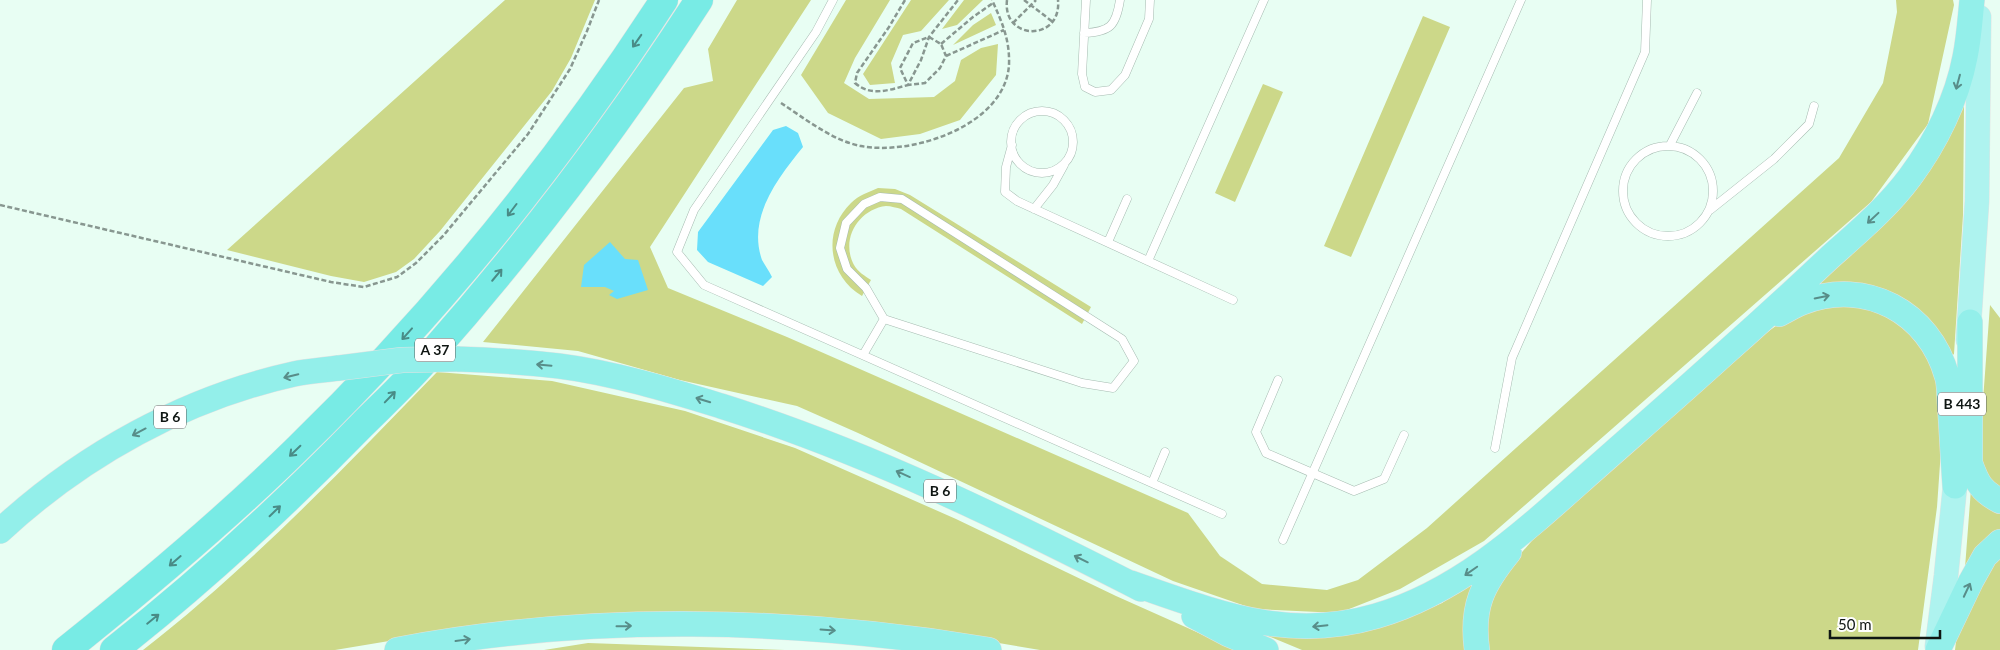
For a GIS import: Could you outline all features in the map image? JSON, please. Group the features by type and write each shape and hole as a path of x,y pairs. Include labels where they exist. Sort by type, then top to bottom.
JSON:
{"highway":[{"name":"A 37","path":"66,650 135,595 222,520 299,448 405,337 494,234 564,143 664,0"},
{"name":"A 37","path":"114,650 155,618 242,542 321,468 429,356 517,252 598,146 666,52 699,0"},
{"path":"1125,581 1249,621 1282,626 1313,626 1344,623 1374,617 1403,608 1433,595 1469,572 1537,520 1747,334 1886,207 1911,176 1933,142 1956,91 1965,56 1972,0"},
{"path":"1747,334 1803,302 1823,296 1861,295 1880,300 1911,317 1924,330 1934,345 1948,377 1955,486"},
{"path":"1970,322 1970,463 1978,484 1988,495 2000,501"},
{"name":"B 6","path":"0,531 22,511 86,463 141,431 181,412 234,391 295,374 402,360 496,360 561,366 678,392 810,436 873,460 956,498 1228,634 1266,650"},
{"path":"1476,650 1474,627 1477,604 1490,577 1537,520"},
{"path":"1937,650 1985,556 2000,542"},
{"path":"397,650 533,632 608,626 695,625 780,626 863,633 935,641 989,650"}],"main road":[{"name":"B 443","path":"1937,650 1946,576 1970,322 1977,201 1979,0"}],"lane":[{"path":"833,0 816,32 694,210 677,252 704,285 1222,514"},
{"path":"1086,0 1082,74 1085,87 1095,92 1111,90 1125,75 1149,19 1150,0"},
{"path":"1084,33 1101,33 1110,26 1118,13 1120,0"},
{"path":"1148,261 1264,0"},
{"path":"1283,540 1520,0"},
{"path":"1495,448 1512,358 1645,52 1647,0"},
{"path":"1670,145 1698,93"},
{"path":"1710,210 1714,195 1713,180 1707,166 1698,155 1684,148 1670,145 1655,147 1641,154 1631,164 1624,178 1623,193 1626,208 1634,221 1646,230 1660,236 1675,236 1689,231 1702,222 1710,210 1774,159 1809,124 1814,106"},
{"path":"1034,209 1053,185 1072,152 1072,132 1060,116 1051,112 1031,113 1022,118 1014,130 1006,167 1005,192 1017,201 1034,209 1108,242 1233,300"},
{"path":"1012,145 1014,155 1029,170 1049,172 1059,168 1066,161"},
{"path":"880,197 902,200 1088,317 1122,339 1134,361 1113,388 1082,383 884,319 866,288 847,269 840,248 846,223 864,204 880,197"},
{"path":"1108,242 1127,199"},
{"path":"863,355 884,319"},
{"path":"1278,380 1256,432 1266,453 1354,491 1384,479 1404,435"},
{"path":"1152,483 1165,452"}],"path":[{"path":"0,205 331,282 364,287 396,277 416,263 443,236 528,134 570,69 599,0"},
{"path":"905,0 857,73 855,84 862,89 872,92 925,83 940,68 946,56 1005,30"},
{"path":"908,85 921,60 929,37 958,0"},
{"path":"1007,0 1008,16 1020,29 1029,32 1046,28 1053,22 1057,15 1058,0"},
{"path":"1024,0 1053,22"},
{"path":"1013,23 1036,0"},
{"path":"772,96 811,124 858,146 882,149 913,146 965,125 990,108 1004,86 1009,66 1007,36 993,1 941,44"},
{"path":"908,85 900,68 913,43 929,37"},
{"path":"929,37 941,44 946,56"}],"green space":[{"path":"505,0 595,0 571,58 552,91 440,231 414,259 396,272 364,282 331,276 227,250"},
{"path":"737,0 811,0 650,247 668,288 787,337 1188,513 1220,556 1262,584 1327,590 1358,580 1427,528 1839,158 1883,83 1897,12 1896,0 1953,0 1954,5 1928,124 1871,202 1484,541 1400,589 1339,613 1254,609 1173,581 797,406 680,380 578,351 483,342 684,88 713,81 708,49"},
{"path":"846,0 890,0 855,58 844,83 869,99 934,97 955,81 961,60 981,48 998,44 996,75 960,120 920,134 881,139 828,113 801,75"},
{"path":"911,0 949,0 921,31 903,35 891,63 895,83 870,85 863,74"},
{"path":"964,0 983,0 957,25 942,29"},
{"path":"991,13 996,25 953,45 973,25"},
{"path":"1423,16 1450,27 1351,257 1324,246"},
{"path":"1263,84 1283,92 1235,202 1215,193"},
{"path":"1956,91 1964,107 1963,215 1954,354 1942,363 1898,309 1803,302 1886,207"},
{"path":"878,188 895,189 910,195 1091,307 1082,324 901,209 890,206 876,208 860,219 851,236 849,245 850,255 854,265 871,280 862,296 842,277 833,253 833,239 842,214 851,203"},
{"path":"1845,302 1881,311 1903,324 1927,349 1937,373 1943,421 1937,507 1918,650 1484,650 1487,608 1504,573 1536,536 1748,346 1780,323 1812,306"},
{"path":"1990,305 2000,318 2000,490 1985,477 1979,455"},
{"path":"437,372 552,381 685,411 795,448 956,519 1116,596 1237,650 1040,650 951,635 443,632 335,650 143,650 221,585 258,551 331,481"},
{"path":"1971,489 2000,510 2000,534 1964,581"},
{"path":"2000,548 2000,650 1955,650 1957,634"},
{"path":"1482,575 1468,650 1302,650 1251,629 1398,621 1442,603"},
{"path":"588,643 785,650 544,650"}],"water":[{"path":"786,126 798,133 803,147 775,185 762,214 758,244 762,260 772,277 763,286 708,262 697,250 698,232 773,130"},
{"path":"610,242 625,259 638,260 648,290 617,299 609,295 614,291 605,287 581,287 584,265"}]}
